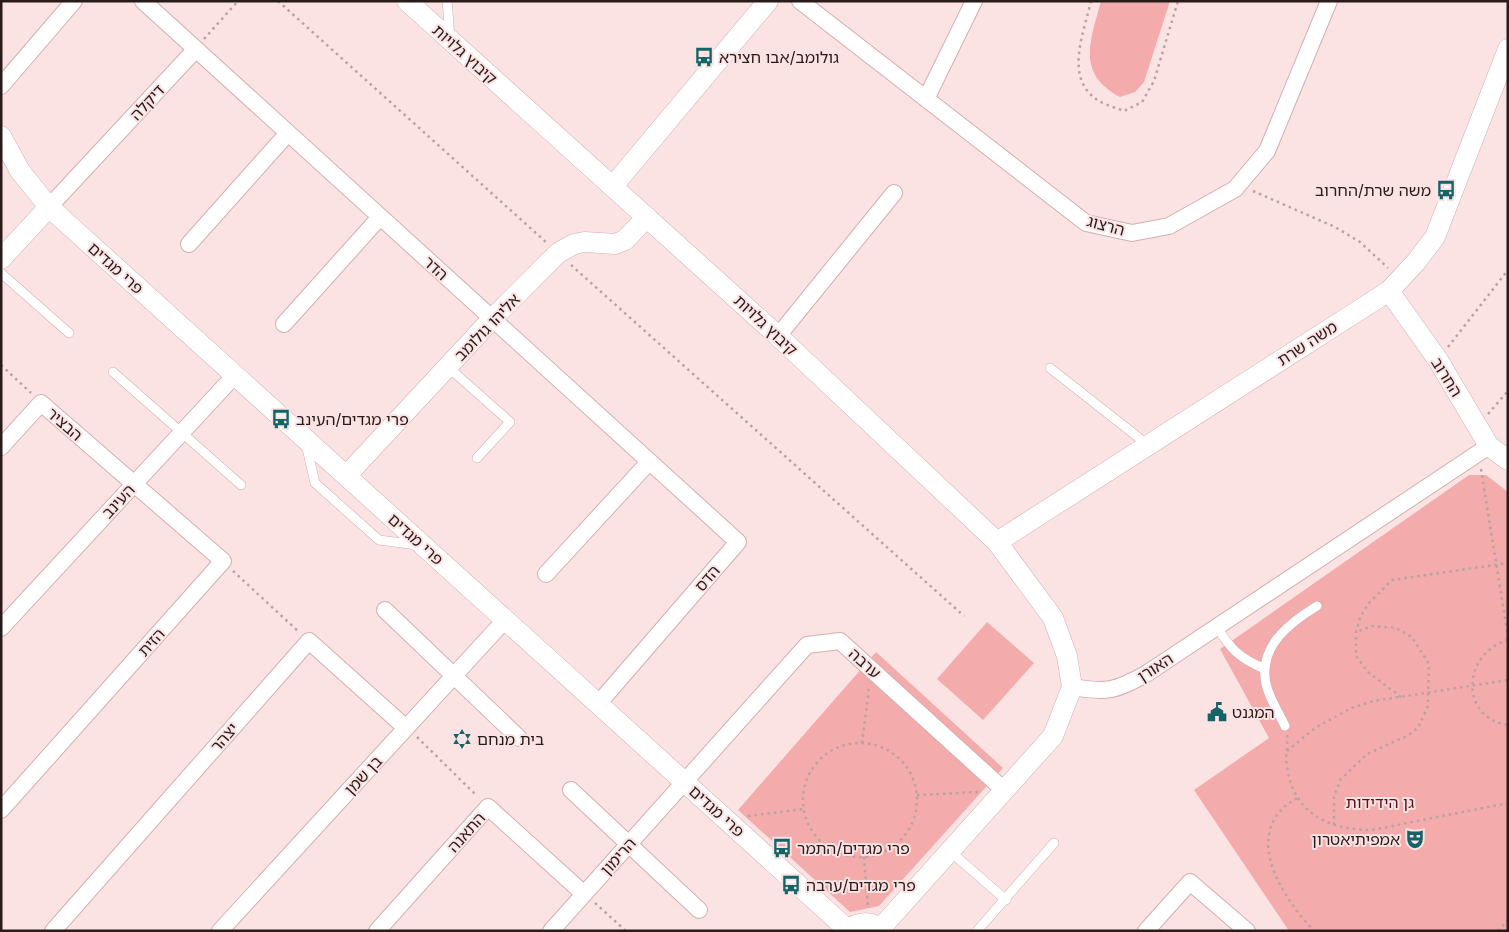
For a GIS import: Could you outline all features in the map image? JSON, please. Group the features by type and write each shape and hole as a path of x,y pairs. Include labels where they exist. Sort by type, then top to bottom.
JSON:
{"street":[{"path":"1,86 74,1"},
{"path":"143,1 196,49"},
{"name":"קיבוץ גלויות","path":"407,1 778,336 996,542 1053,618 1067,656 1072,687"},
{"path":"613,186 768,1"},
{"name":"הרצוג","path":"800,1 1086,223 1132,232 1169,226 1235,189 1267,151 1329,1"},
{"path":"926,99 974,1"},
{"name":"הדר","path":"196,49 492,319"},
{"name":"דיקלה","path":"49,207 196,49"},
{"name":"משה שרת","path":"996,542 1395,285 1435,237 1508,49"},
{"path":"190,244 288,133"},
{"name":"פרי מגדים","path":"1,136 20,172 49,207 847,930"},
{"path":"778,336 894,193"},
{"path":"1,259 49,207"},
{"path":"284,324 380,217"},
{"name":"אליהו גולומב","path":"346,476 492,319 558,253 574,244 584,242 615,244 625,240 647,217"},
{"name":"החרוב","path":"1395,285 1477,426 1484,449 1508,460"},
{"name":"הדס","path":"492,319 738,542 598,704"},
{"name":"העינב","path":"1,628 234,375"},
{"name":"הבציר","path":"1,447 41,403 134,484"},
{"name":"האורן","path":"1072,687 1102,692 1123,687 1146,674 1216,625 1484,449"},
{"path":"546,574 649,462"},
{"path":"134,484 223,562"},
{"name":"הזית","path":"1,810 223,562"},
{"path":"385,610 519,738"},
{"name":"בן שמן","path":"220,931 506,620"},
{"path":"309,641 406,728"},
{"name":"יצהר","path":"53,931 309,641"},
{"name":"ערבה","path":"685,782 808,645 840,641 1005,791"},
{"path":"847,930 858,924 877,928 951,852 1053,736 1072,687"},
{"name":"הרימון","path":"551,931 685,782"},
{"path":"571,790 699,910"},
{"name":"התאנה","path":"377,931 488,807 584,894"},
{"path":"1146,931 1190,882 1247,931"}],"lane":[{"path":"447,1 450,40"},
{"path":"1,273 69,333"},
{"path":"448,367 510,422 477,458"},
{"path":"1050,368 1148,445"},
{"path":"113,372 241,485"},
{"path":"305,439 315,484 379,540 424,546"},
{"path":"1286,726 1266,685 1265,669 1268,654 1275,640 1294,620 1317,606"},
{"path":"1216,625 1230,648 1248,662 1265,669"},
{"path":"978,931 1054,844"},
{"path":"951,852 1006,900"}],"path":[{"path":"196,49 238,1"},
{"path":"278,1 964,616"},
{"path":"1091,1 1078,58 1080,82 1098,100 1124,111 1142,102 1154,81 1178,1"},
{"path":"1239,184 1335,226 1360,242 1395,285"},
{"path":"1438,360 1508,270"},
{"path":"1,365 41,403"},
{"path":"1477,426 1508,391"},
{"path":"1484,449 1494,564 1508,639 1492,647 1479,660 1472,676 1472,686 1478,706 1485,714 1494,721 1508,725"},
{"path":"223,562 309,641"},
{"path":"1401,697 1369,674 1356,656 1356,632 1360,618 1368,604 1392,580 1508,563"},
{"path":"1334,825 1334,796 1341,779 1367,754 1407,736 1418,728 1428,706 1429,664 1412,637 1396,628 1372,626 1356,632"},
{"path":"862,743 871,669"},
{"path":"1287,751 1315,728 1351,708 1374,701 1508,680"},
{"path":"1286,726 1286,765 1292,789 1302,806 1334,825 1351,830 1372,830 1508,803"},
{"path":"406,728 488,807"},
{"path":"862,743 878,746 893,753 909,772 916,795 915,813 908,830 896,844 881,853 864,857 843,855 824,845 810,829 804,809 803,792 808,776 817,762 838,748 862,743"},
{"path":"916,795 1005,791"},
{"path":"1297,798 1285,805 1275,818 1269,831 1270,854 1273,874 1286,897 1314,931"},
{"path":"726,819 804,809"},
{"path":"864,857 877,928"},
{"path":"584,894 626,931"},
{"path":"1498,931 1508,920"}],"green space":[{"path":"1101,1 1170,1 1144,82 1135,92 1120,97 1106,88 1097,78 1092,67 1091,43"},
{"name":"גן הידידות","path":"1469,475 1486,475 1508,492 1508,931 1289,931 1194,790 1269,738 1220,649"},
{"path":"987,622 1034,663 983,720 937,679"},
{"path":"876,652 1003,768 879,906 850,912 738,810"}],"place":[{"name":"גולומב/אבו חצירא","path":"704,57"},
{"name":"משה שרת/החרוב","path":"1446,190"},
{"name":"פרי מגדים/העינב","path":"281,419"},
{"name":"המגנט","path":"1217,712"},
{"name":"בית מנחם","path":"462,739"},
{"name":"אמפיתיאטרון","path":"1415,839"},
{"name":"פרי מגדים/התמר","path":"782,848"},
{"name":"פרי מגדים/ערבה","path":"791,885"}]}
